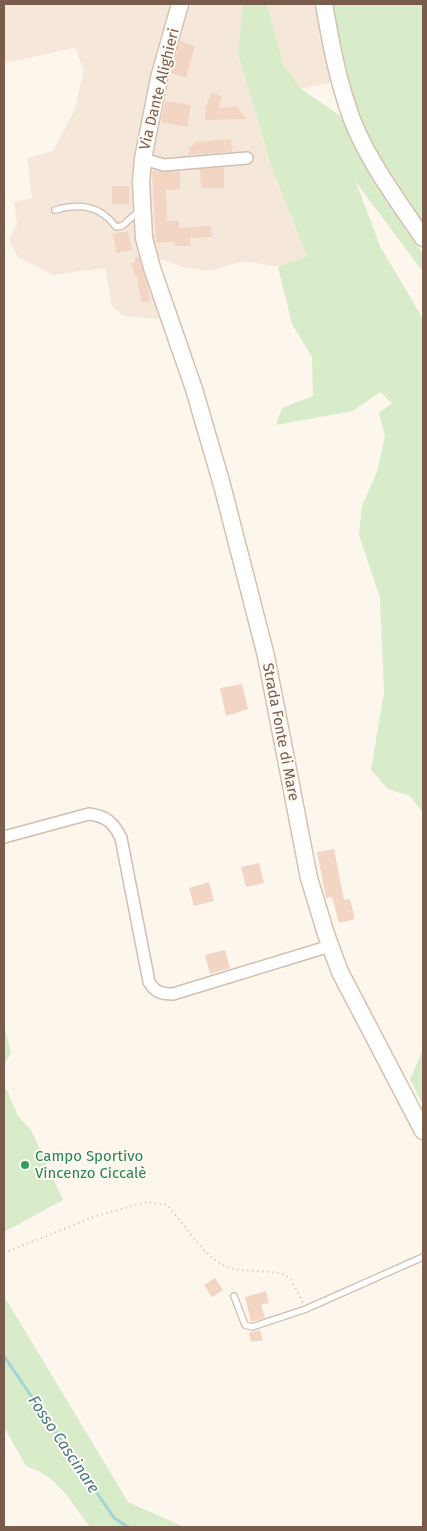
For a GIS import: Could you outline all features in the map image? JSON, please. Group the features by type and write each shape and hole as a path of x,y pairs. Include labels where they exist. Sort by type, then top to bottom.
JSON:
{"street":[{"name":"Via Dante Alighieri","path":"168,320 144,238 141,209 142,159 159,78 180,4"},
{"path":"324,4 335,62 347,106 385,182 423,238"},
{"path":"142,159 164,165 247,158"},
{"name":"Strada Fonte di Mare","path":"168,320 194,389 222,485 266,656 309,878 330,946 340,972 423,1131"},
{"path":"4,837 89,814 103,816 114,825 121,838 149,982 154,990 162,994 173,994 330,946"}],"lane":[{"path":"55,210 72,205 90,208 107,214 116,227 122,226 141,209"},
{"path":"234,1296 245,1325 252,1327 306,1309 423,1257"}],"path":[{"path":"4,1253 96,1216 147,1202 166,1205 204,1250 224,1265 245,1272 281,1272 290,1278 306,1309"}],"shaded area":[{"path":"4,4 243,4 238,54 273,171 307,256 278,267 246,261 208,271 183,267 156,258 143,260 159,319 123,316 112,306 105,268 53,275 18,257 9,240 17,224 14,202 32,198 27,158 53,151 74,111 84,70 75,48 4,63"},
{"path":"267,4 316,4 332,82 301,89 283,64"}],"green space":[{"path":"243,4 267,4 283,64 301,89 339,115 349,129 378,185 423,254 423,272 356,182 380,246 423,319 423,813 410,796 388,789 371,770 384,693 380,598 359,535 362,506 377,472 385,436 379,413 392,403 380,392 353,411 276,425 282,408 313,396 312,357 292,324 278,267 307,256 273,171 238,54"},
{"path":"331,4 423,4 423,226 387,173 357,107 338,45"},
{"path":"4,1026 11,1052 4,1066"},
{"path":"423,1050 423,1105 410,1079"},
{"name":"Campo Sportivo Vincenzo Ciccalè","path":"4,1084 18,1116 31,1130 63,1200 4,1232"},
{"path":"4,1296 128,1502 184,1527 90,1527 70,1499 55,1483 37,1470 26,1466 4,1427"}],"building":[{"path":"180,41 195,46 186,78 171,73"},
{"path":"212,92 222,97 218,108 236,106 247,119 205,120 205,108"},
{"path":"165,101 191,105 187,127 161,122"},
{"path":"231,139 232,152 188,155 190,146 193,146 194,142"},
{"path":"224,167 224,188 201,188 200,169"},
{"path":"152,171 180,171 180,189 166,190 167,221 179,221 179,228 211,226 212,237 190,238 191,246 175,246 175,242 156,243"},
{"path":"112,186 129,186 129,204 112,204"},
{"path":"128,231 132,250 117,253 113,234"},
{"path":"139,257 150,301 141,302 137,276 135,276 131,263 135,262 134,258"},
{"path":"242,684 248,709 226,716 220,688"},
{"path":"334,849 344,900 350,899 355,919 339,923 332,897 326,898 317,852"},
{"path":"259,863 264,883 246,887 241,867"},
{"path":"209,882 214,901 194,906 189,888"},
{"path":"225,950 230,968 210,974 205,955"},
{"path":"215,1278 223,1290 212,1297 204,1285"},
{"path":"266,1291 269,1303 261,1305 265,1318 251,1322 245,1297"},
{"path":"260,1330 263,1340 251,1342 249,1333"}],"waterway":[{"name":"Fosso Cascinare","path":"4,1356 114,1518 128,1527"}],"place":[{"name":"Campo Sportivo Vincenzo Ciccalè","path":"25,1165"}]}
